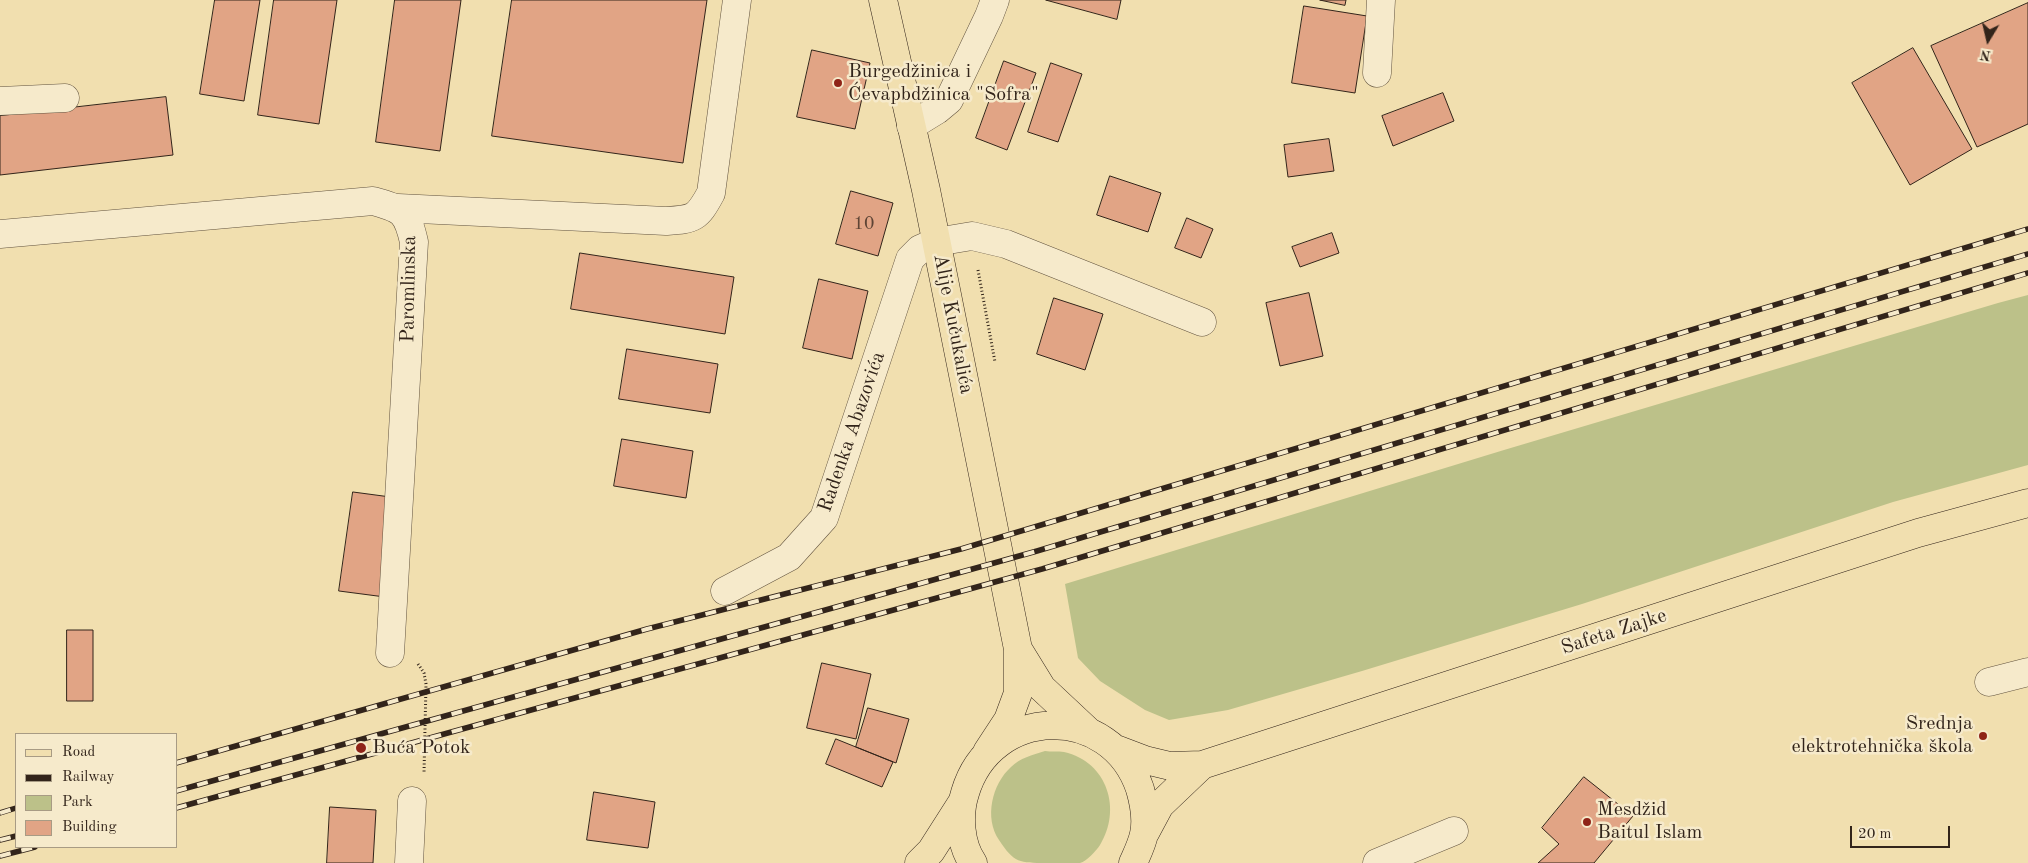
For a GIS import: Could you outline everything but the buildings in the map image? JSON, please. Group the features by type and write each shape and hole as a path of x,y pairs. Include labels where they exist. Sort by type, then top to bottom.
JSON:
{"main road":[{"name":"Alije Kučukalića","path":"883,0 936,242 1018,649 1018,693 1008,720 970,776 961,804"},
{"name":"Safeta Zajke","path":"1116,749 1145,760 1170,766 1202,765 1918,533 2028,503"},
{"name":"Alije Kučukalića","path":"1018,649 1042,688 1089,732"},
{"path":"986,752 1009,736 1035,727 1062,726 1089,732 1116,749 1135,774 1144,803 1144,835 1133,863"},
{"name":"Safeta Zajke","path":"1144,835 1160,805 1202,765"},
{"path":"919,863 931,851 961,804"},
{"path":"961,804 962,833 973,863"}],"street":[{"path":"398,208 666,221 690,219 702,210 712,193 737,0"},
{"path":"911,126 949,100 995,0"},
{"path":"1377,73 1381,0"},
{"path":"0,101 65,98"},
{"name":"Paromlinska","path":"0,234 373,201 398,208 410,224 414,242 390,653"},
{"path":"936,242 972,236 1006,244 1202,322"},
{"name":"Radenka Abazovića","path":"725,590 789,557 824,518 910,259 920,249 936,242"},
{"path":"1989,682 2028,672"},
{"path":"409,863 412,801"},
{"path":"1377,863 1454,831"}],"path":[{"path":"972,236 995,363"},
{"path":"390,653 403,656 420,665 425,678 423,794 412,801"}],"green space":[{"path":"2028,295 2028,465 1893,502 1582,604 1228,710 1169,720 1145,710 1100,681 1078,658 1065,584 1504,450"},
{"path":"1045,751 1064,752 1079,757 1101,777 1107,789 1110,817 1107,831 1096,850 1080,863 1030,863 1018,860 1004,848 994,831 991,812 992,802 1004,774 1018,761"}],"railway":[{"path":"178,762 647,629 961,549 2028,229"},
{"path":"178,790 1037,551 2028,254"},
{"path":"178,807 1042,569 2028,273"},
{"path":"0,813 15,808"},
{"path":"0,840 15,836"},
{"path":"0,856 31,848"}],"place":[{"name":"Burgedžinica i Ćevapbdžinica \"Sofra\"","path":"838,83"},
{"name":"Srednja elektrotehnička škola","path":"1983,736"},
{"name":"Buća Potok","path":"361,748"},
{"name":"Mesdžid Baitul Islam","path":"1587,822"}]}
